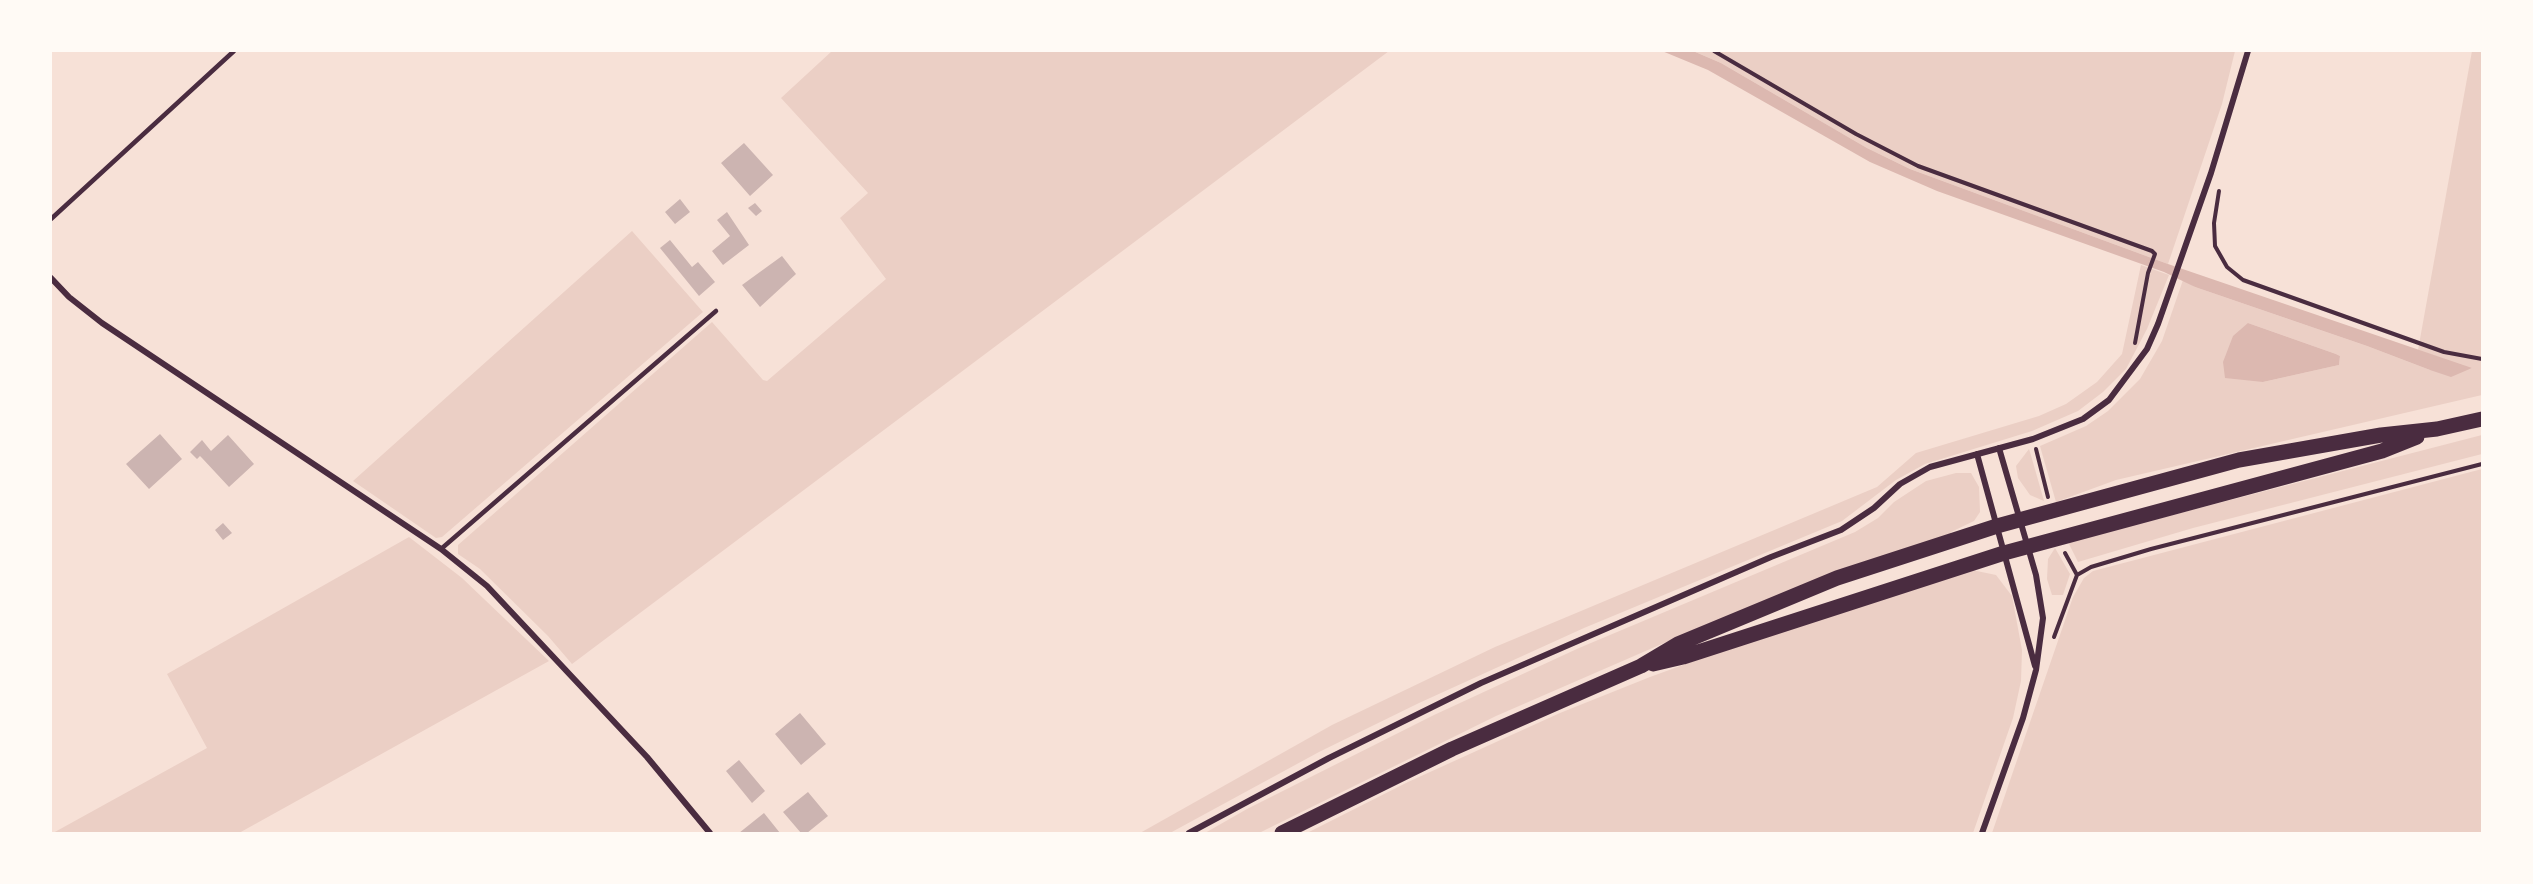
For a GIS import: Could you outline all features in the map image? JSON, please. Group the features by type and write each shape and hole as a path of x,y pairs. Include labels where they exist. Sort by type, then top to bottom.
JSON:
{"main road":[{"path":"1282,833 1452,749 1641,666 1678,644 1712,628 1837,578 2019,519 2240,460 2381,435 2437,429 2482,419"},
{"path":"1641,666 1683,657 2027,546 2382,451 2437,429"}],"street":[{"path":"1189,833 1329,759 1481,683 1771,557 1841,530 1874,508 1900,484 1930,467 2033,439 2083,419 2109,400 2133,371 2147,349 2181,263 2248,51"},
{"path":"51,278 69,297 102,323 441,549 487,586 647,757 710,833"},
{"path":"1982,833 2023,718 2036,670 2043,618 2041,599 1999,448"},
{"path":"1977,454 2036,670"}],"lane":[{"path":"51,219 234,51"},
{"path":"441,549 716,311"}],"path":[{"path":"1714,51 1856,134 1918,166 2142,247 2155,254 2148,273 2133,371"},
{"path":"2211,173 2220,183 2214,224 2215,246 2227,267 2243,280 2444,352 2482,359"},
{"path":"2053,638 2077,575 2091,567 2151,549 2482,464"}],"shaded area":[{"path":"832,51 1389,51 572,664 548,636 480,569 458,554 458,545 712,322 763,380 767,381 886,279 840,218 868,193 781,98"},
{"path":"1662,51 1693,51 1721,63 1867,148 1910,169 2168,264 2472,368 2451,377 2195,287 2164,272 1937,191 1870,162 1708,70"},
{"path":"1693,51 2235,51 2222,104 2168,264 1910,169 1867,148 1721,63"},
{"path":"2472,51 2482,51 2482,395 2116,480 2056,502 2040,446 2086,426 2108,411 2140,379 2162,341 2183,280 2195,287 2430,370 2472,369 2418,350","holes":["2248,323 2340,356 2339,365 2263,382"]},
{"path":"632,231 703,312 442,537 436,538 353,481"},
{"path":"2141,265 2169,275 2147,329 2126,369 2103,392 2078,411 2032,431 1925,464 1896,480 1842,521 1584,628 1419,703 1319,752 1170,833 1140,833 1332,725 1495,647 1877,487 1916,453 2039,416 2066,404 2097,382 2122,354"},
{"path":"2248,323 2336,354 2340,356 2339,365 2263,382 2225,378 2223,362 2233,336"},
{"path":"2482,435 2482,454 2193,528 2078,562 2068,542"},
{"path":"2029,449 2044,501 2030,495 2018,478 2016,466"},
{"path":"2482,469 2482,833 1992,833 2073,597 2084,578 2093,571"},
{"path":"1956,473 1971,473 1979,487 1980,512 1974,521 1951,532 1951,535 1710,623 1496,716 1259,833 1205,833 1247,809 1434,715 1579,648 1855,532 1878,518 1894,502 1926,481"},
{"path":"409,537 462,578 549,661 239,833 53,833 207,748 167,674"},
{"path":"2055,548 2070,574 2063,595 2052,595 2047,579 2048,559"},
{"path":"1972,570 1996,575 2012,596 2022,650 2021,681 2013,718 1973,833 1307,833 1408,782 1560,713 1650,677 1760,637"}],"building":[{"path":"744,143 773,175 750,196 721,163"},
{"path":"680,199 690,212 675,224 665,212"},
{"path":"755,203 762,211 756,216 748,208"},
{"path":"727,212 749,245 723,265 712,251 730,236 717,220"},
{"path":"670,240 692,267 698,262 715,282 699,296 660,248"},
{"path":"782,256 796,274 760,307 742,285"},
{"path":"160,434 182,459 149,489 126,464"},
{"path":"228,435 254,464 229,487 200,456 197,459 190,452 202,440 211,451"},
{"path":"223,523 232,533 223,540 215,530"},
{"path":"800,713 826,744 801,765 775,734"},
{"path":"739,760 765,791 752,803 726,771"},
{"path":"808,792 828,816 807,833 801,833 783,812"},
{"path":"764,813 780,833 739,833"}]}
